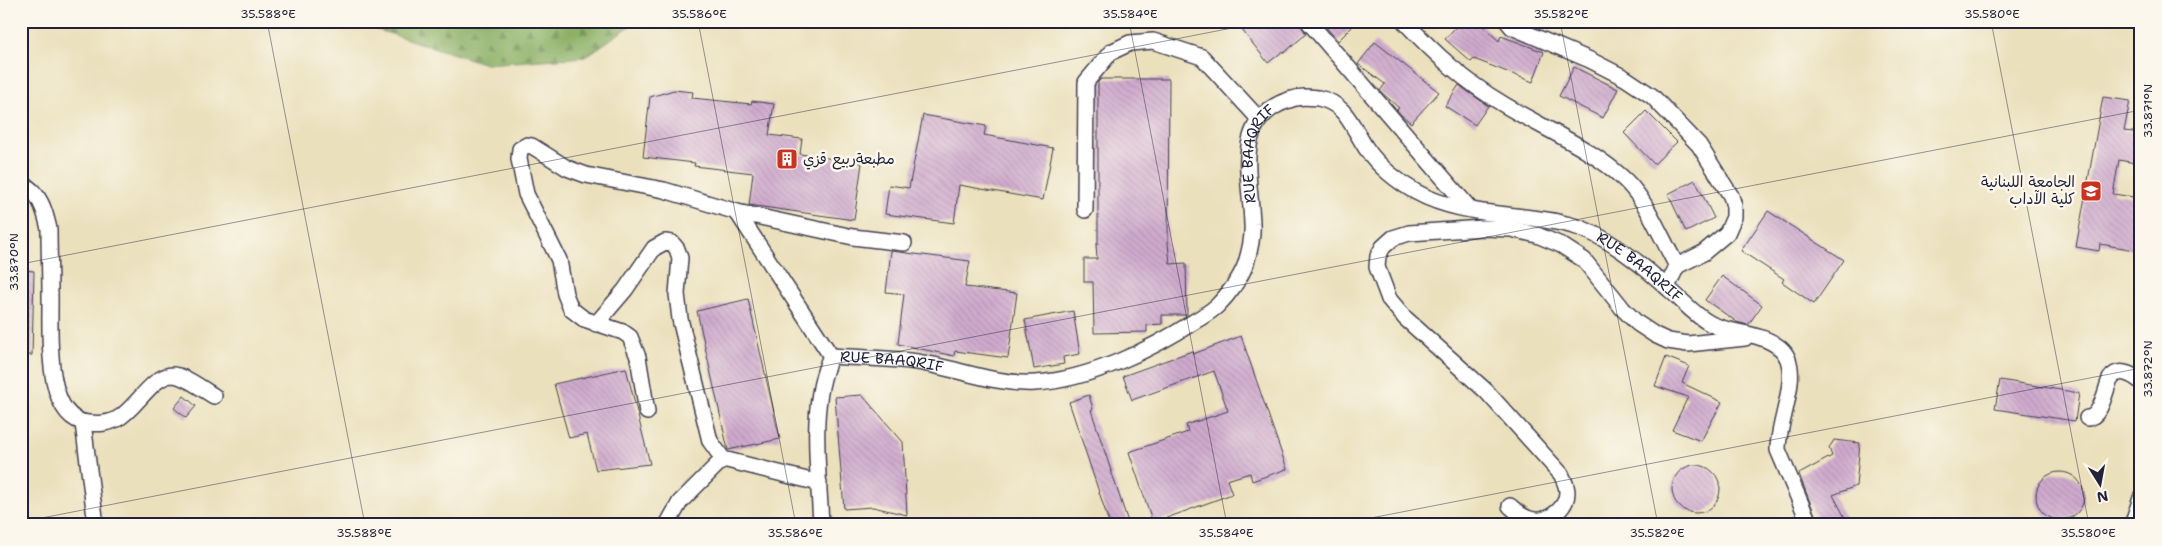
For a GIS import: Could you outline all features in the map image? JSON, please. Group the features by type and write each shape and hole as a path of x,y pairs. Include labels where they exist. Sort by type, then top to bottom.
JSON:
{"street":[{"path":"1308,21 1470,209"},
{"path":"1404,21 1454,71 1503,105 1602,161 1627,182 1644,205 1677,266"},
{"path":"1507,21 1512,27 1583,57 1625,78 1652,96 1699,145 1732,196 1734,216 1727,233 1718,243 1704,253 1677,266 1667,287"},
{"path":"1085,210 1086,82 1111,52 1130,43 1153,41 1202,57 1260,119"},
{"name":"RUE BAAQRIF","path":"821,525 817,455 820,394 824,372 831,356 920,362 1000,381 1035,383 1099,369 1141,352 1184,329 1215,308 1232,288 1245,266 1252,241 1247,150 1260,119 1267,112 1292,99 1306,96 1325,100 1340,106 1352,122 1368,151 1401,182 1415,192 1438,202 1470,209 1552,220 1602,237 1711,324 1754,336 1781,348 1787,358 1790,384 1779,436 1778,450 1810,525"},
{"path":"647,412 638,358 630,337 623,332 596,324 577,315 571,309 559,260 526,194 519,159 520,149 523,146 532,146 567,168 586,175 664,190 737,212 853,237 904,243"},
{"path":"21,183 34,192 44,207 49,230 50,341 53,375 62,406 83,423 107,423 119,418 133,407 157,380 164,376 174,375 183,378 214,396"},
{"path":"737,212 831,356"},
{"path":"1510,506 1522,516 1533,520 1545,519 1559,511 1566,500 1565,482 1561,474 1486,390 1405,318 1388,299 1377,267 1378,256 1383,247 1393,238 1409,233 1484,228 1511,229 1537,235 1561,245 1584,260 1623,309 1637,323 1655,335 1668,341 1688,344 1754,336"},
{"path":"596,324 625,290 654,248 665,242 672,243 677,249 680,258 676,294 682,328 710,441 723,459 819,483"},
{"path":"2087,418 2093,418 2097,414 2110,379 2114,374 2118,372 2127,374 2141,382"},
{"path":"83,423 96,525"},
{"path":"667,525 680,502 723,459"},
{"path":"2134,523 2141,498"}],"green space":[{"path":"350,21 637,21 585,57 486,64"}],"building":[{"path":"1235,21 1299,21 1306,34 1284,53 1283,51 1268,63"},
{"path":"1321,21 1358,21 1338,41"},
{"path":"1461,21 1477,21 1499,41 1501,36 1544,52 1533,82 1474,59 1471,62 1445,39"},
{"path":"1375,42 1439,92 1411,123 1397,110 1399,108 1380,91 1385,84 1358,64"},
{"path":"1574,67 1618,89 1603,118 1559,96"},
{"path":"1101,79 1169,79 1168,243 1170,264 1186,263 1187,315 1162,315 1162,324 1147,325 1147,332 1094,333 1093,282 1084,282 1084,259 1097,259 1098,82"},
{"path":"1459,85 1488,106 1475,125 1445,106"},
{"path":"674,90 693,92 692,98 751,104 752,101 774,104 769,135 802,139 800,154 862,163 854,220 749,205 753,173 694,166 695,163 643,157 650,97"},
{"path":"2103,97 2130,101 2124,131 2141,133 2141,164 2119,160 2113,194 2141,198 2141,251 2100,244 2099,251 2076,247"},
{"path":"1646,111 1677,142 1654,164 1624,133"},
{"path":"923,115 986,126 984,135 1053,148 1043,200 959,185 954,223 885,214 889,185 909,188"},
{"path":"1695,180 1714,218 1686,232 1668,194"},
{"path":"1768,211 1844,260 1814,304 1782,282 1784,279 1741,251"},
{"path":"891,251 970,261 965,287 1017,293 1008,358 955,351 954,356 898,344 904,294 886,292"},
{"path":"21,270 34,271 32,355 21,355"},
{"path":"1722,276 1762,305 1748,325 1737,322 1705,300"},
{"path":"748,299 780,439 728,450 697,311"},
{"path":"1073,311 1080,354 1063,357 1064,364 1034,369 1025,320"},
{"path":"1241,336 1287,469 1252,481 1250,473 1227,480 1232,494 1153,523 1129,452 1188,432 1186,425 1228,411 1214,371 1132,400 1123,376 1192,351 1193,354"},
{"path":"1666,357 1689,366 1682,383 1722,402 1701,441 1672,430 1688,397 1655,386"},
{"path":"626,368 650,464 596,470 587,434 569,438 554,384"},
{"path":"2000,380 2079,393 2075,421 1995,409"},
{"path":"862,395 903,442 907,515 873,507 844,509 835,397"},
{"path":"1089,395 1093,409 1091,410 1129,525 1110,525 1069,402"},
{"path":"184,396 196,406 186,418 174,408"},
{"path":"1834,440 1860,443 1856,486 1833,495 1849,525 1819,525 1799,474 1832,456 1829,448"},
{"path":"1691,465 1701,465 1710,469 1716,475 1719,480 1719,498 1710,509 1701,513 1691,513 1682,509 1676,503 1672,494 1672,484 1676,475 1682,469"},
{"path":"2055,472 2065,472 2077,479 2084,491 2084,501 2077,513 2065,520 2055,520 2047,516 2040,509 2036,501 2036,491 2040,483 2047,476"}],"place":[{"name":"مطبعةربيع قزي","path":"787,159"},
{"name":"الجامعة اللبنانية كلية الآداب","path":"2091,191"}]}
